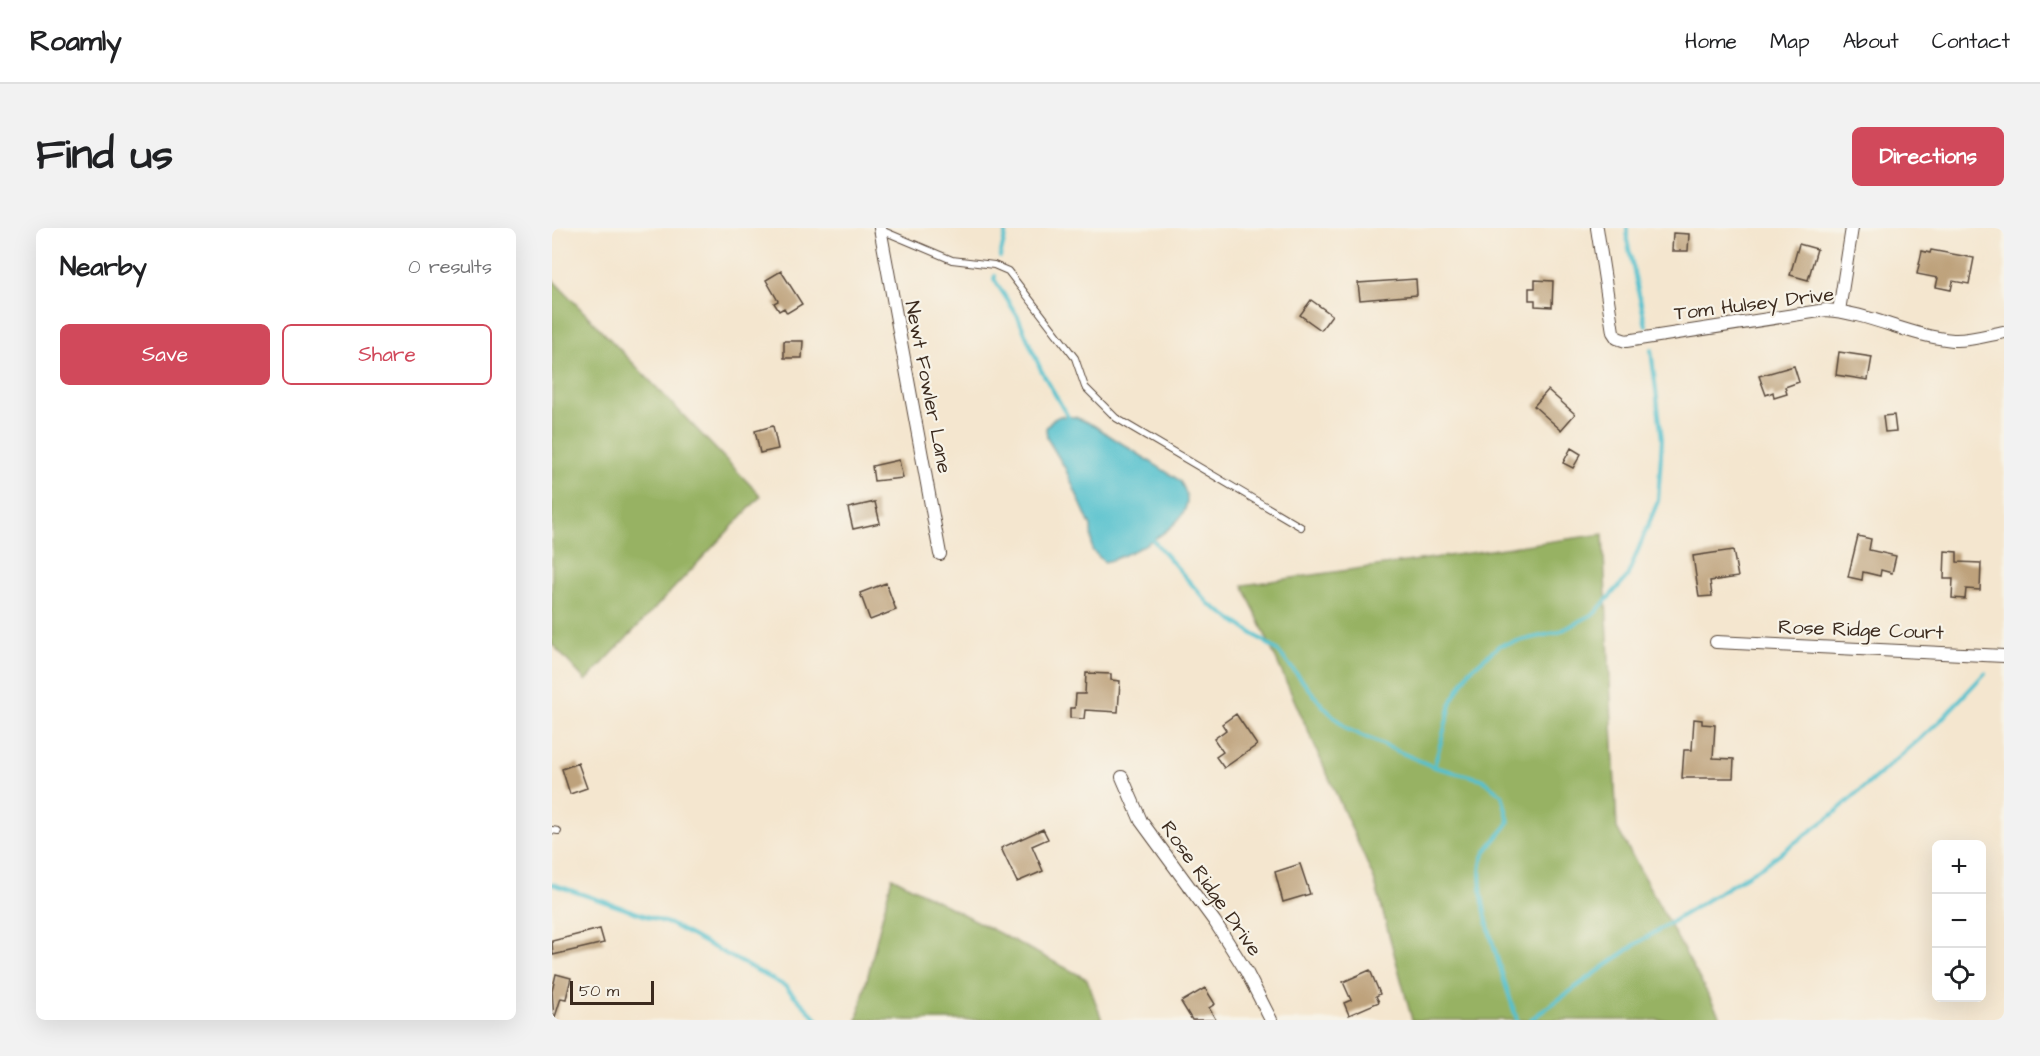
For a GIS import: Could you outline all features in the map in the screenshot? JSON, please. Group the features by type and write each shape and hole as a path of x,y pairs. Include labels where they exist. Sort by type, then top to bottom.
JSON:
{"street":[{"name":"Tom Hulsey Drive","path":"1597,228 1613,332 1617,339 1626,341 1777,316 1839,311 1853,312 1898,328 1954,340 2004,333"},
{"path":"1839,311 1852,228"},
{"name":"Newt Fowler Lane","path":"880,229 940,554"},
{"name":"Rose Ridge Court","path":"1716,642 2004,656"},
{"name":"Rose Ridge Drive","path":"1122,777 1141,821 1215,922 1246,971 1271,1020"}],"lane":[{"path":"880,229 952,260 994,265 1008,271 1075,358 1085,387 1116,418 1300,527"}],"green space":[{"path":"552,279 761,496 586,681 552,644"},
{"path":"1603,534 1617,828 1722,1020 1412,1020 1374,879 1243,585"},
{"path":"892,877 1087,979 1102,1020 857,1020"}],"water":[{"path":"1060,416 1075,417 1093,425 1179,480 1187,499 1182,515 1163,533 1138,549 1104,562 1092,550 1091,527 1065,468 1047,438 1046,428 1052,420"}],"building":[{"path":"1673,233 1689,234 1688,251 1672,251"},
{"path":"1799,244 1817,249 1808,280 1790,275"},
{"path":"1931,250 1974,258 1969,284 1953,281 1951,290 1936,287 1938,278 1917,274 1922,251 1930,253"},
{"path":"781,271 802,304 787,313 784,308 779,311 774,303 778,301 766,280"},
{"path":"1416,279 1417,295 1360,300 1358,283"},
{"path":"1535,280 1553,281 1552,307 1535,306 1535,300 1529,300 1529,288 1535,288"},
{"path":"1311,300 1332,315 1321,330 1300,315"},
{"path":"784,341 803,341 802,358 784,358"},
{"path":"1839,352 1872,357 1868,380 1836,375"},
{"path":"1794,366 1799,382 1785,387 1787,394 1774,398 1773,392 1766,395 1759,376"},
{"path":"1548,390 1575,414 1561,430 1534,406"},
{"path":"1894,415 1896,431 1885,432 1883,416"},
{"path":"773,426 778,449 760,453 755,431"},
{"path":"1571,448 1581,454 1573,468 1563,463"},
{"path":"899,460 903,478 874,481 872,466"},
{"path":"875,502 880,523 853,529 848,508"},
{"path":"1858,536 1871,539 1869,550 1896,556 1892,573 1881,570 1880,576 1863,572 1862,580 1848,577"},
{"path":"1733,550 1738,577 1710,581 1712,596 1699,597 1693,556"},
{"path":"1945,551 1957,552 1957,562 1981,563 1980,590 1966,589 1965,599 1952,598 1953,579 1944,579"},
{"path":"886,583 896,610 870,620 860,593"},
{"path":"1086,673 1111,674 1111,680 1120,681 1118,712 1085,710 1084,719 1070,718 1070,708 1075,708 1076,694 1085,694"},
{"path":"1236,714 1257,745 1224,768 1216,757 1223,752 1214,739 1226,730 1222,724"},
{"path":"1694,719 1702,720 1702,724 1715,725 1713,758 1734,759 1733,778 1682,778 1684,750 1692,750"},
{"path":"578,763 587,788 570,794 562,769"},
{"path":"1043,829 1048,839 1032,846 1043,871 1017,882 1001,848"},
{"path":"1300,864 1310,894 1283,902 1275,872"},
{"path":"600,929 604,943 553,955 552,941"},
{"path":"1370,970 1380,994 1376,996 1379,1002 1349,1015 1344,1003 1351,1000 1343,982"},
{"path":"556,974 571,978 566,999 561,998 554,1020 552,991"},
{"path":"1205,988 1215,1004 1209,1008 1216,1020 1192,1020 1181,1002"}],"waterway":[{"path":"1000,257 1007,228"},
{"path":"1627,228 1627,240 1646,326"},
{"path":"995,276 994,279 1018,317 1041,370 1068,417"},
{"path":"1434,767 1452,701 1470,670 1500,645 1559,632 1595,613 1627,577 1658,501 1662,439 1651,350"},
{"path":"1152,539 1209,604 1277,650 1323,706 1347,729 1434,767 1482,779 1502,795 1509,822 1484,855 1480,869 1481,888 1491,936 1517,1020"},
{"path":"1530,1020 1636,944 1767,863 1831,816 1938,723 1985,673"},
{"path":"552,884 670,924 785,986 818,1020"}]}
